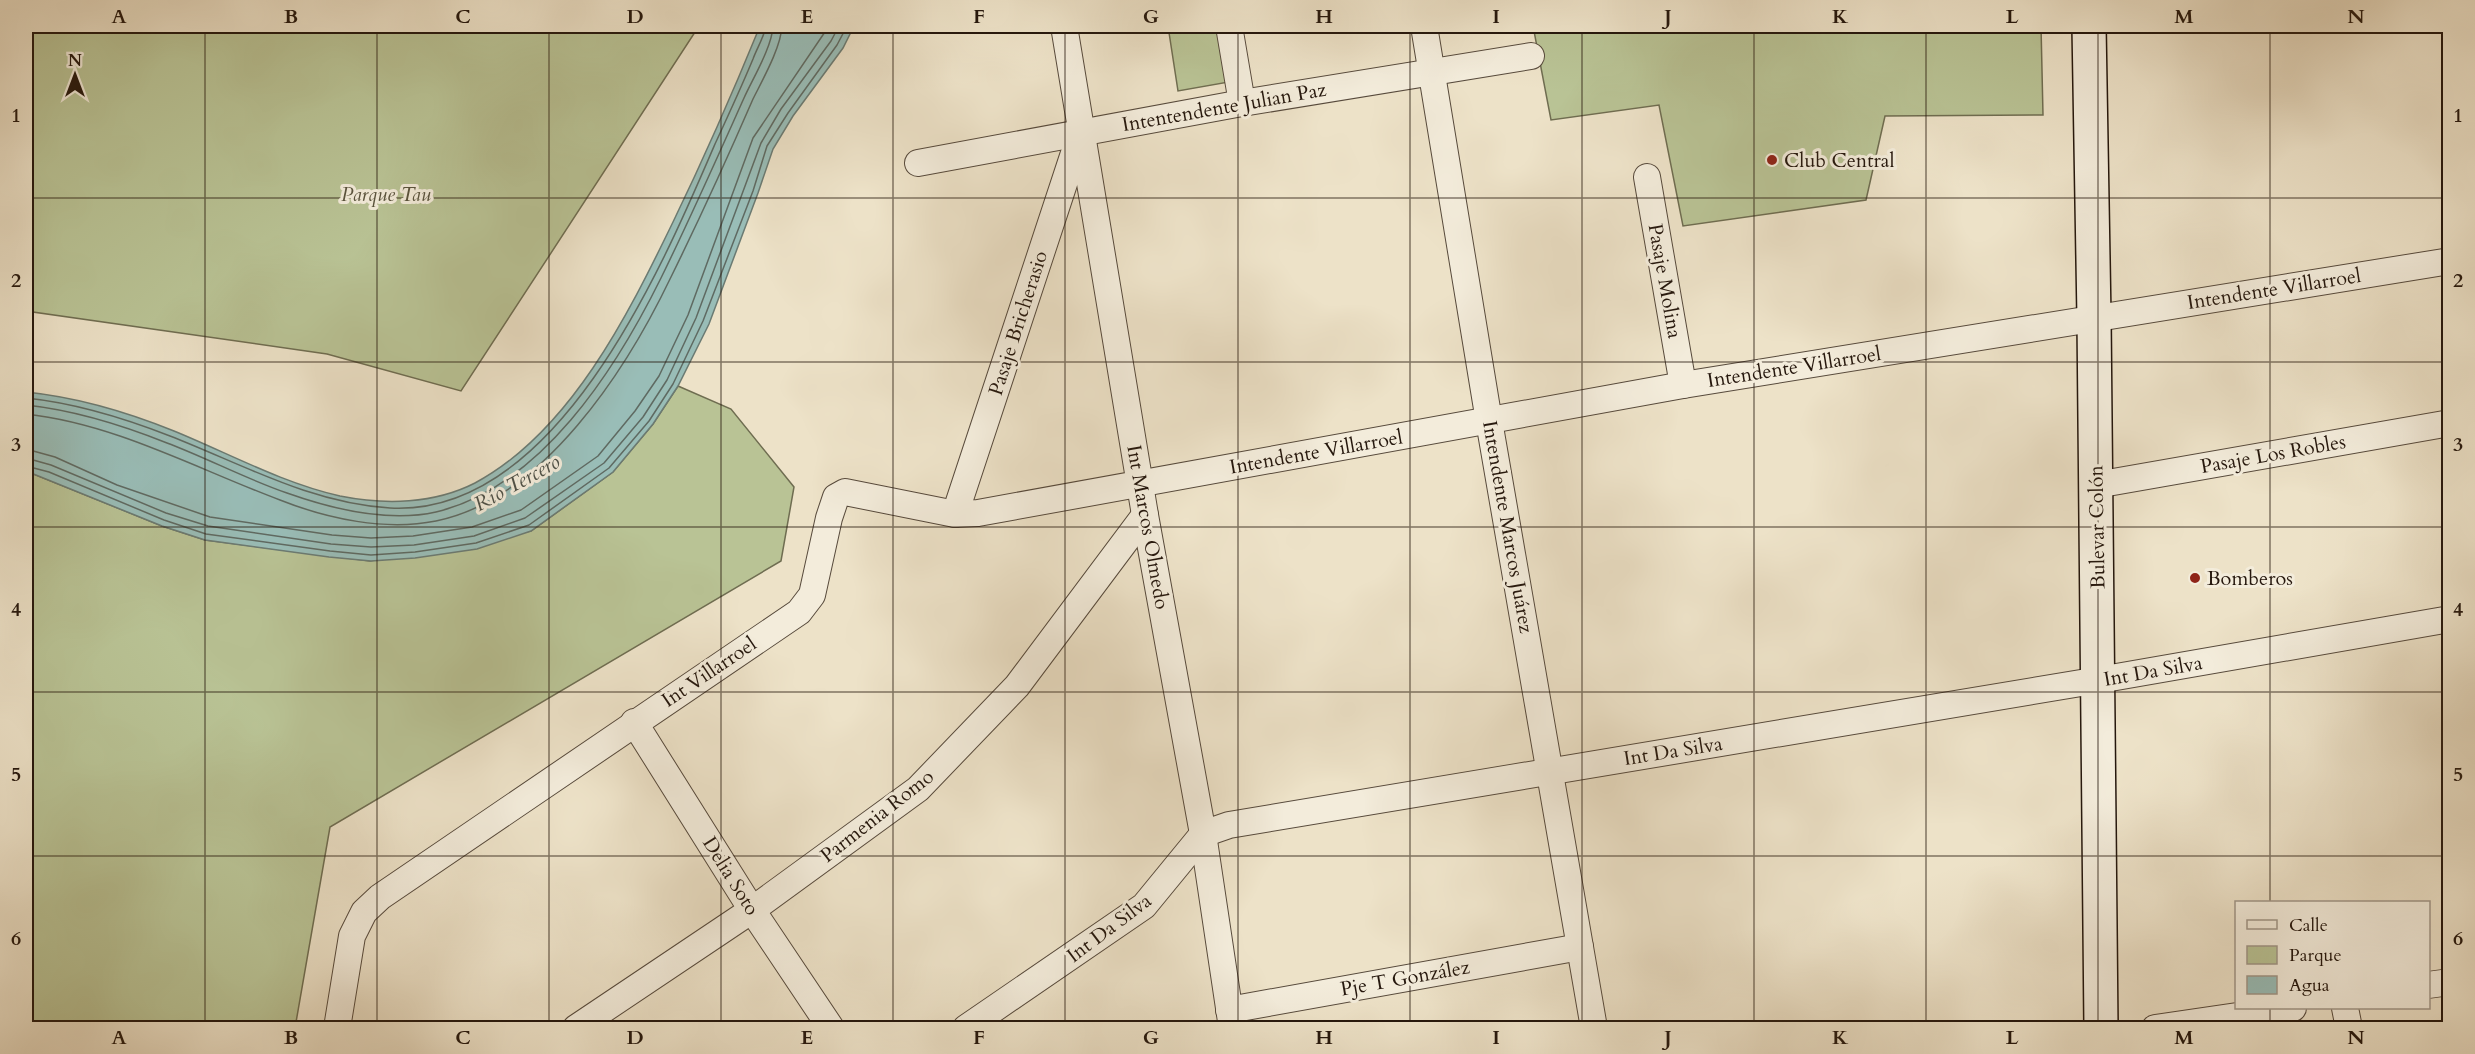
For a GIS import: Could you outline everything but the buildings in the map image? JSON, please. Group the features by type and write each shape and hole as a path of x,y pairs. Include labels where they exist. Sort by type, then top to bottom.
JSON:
{"main road":[{"name":"Bulevar Colón","path":"2088,26 2099,680 2101,1029"}],"street":[{"name":"Int Marcos Olmedo","path":"1064,26 1145,515 1203,834 1231,1019"},
{"path":"1229,26 1242,104"},
{"name":"Intendente Marcos Juárez","path":"1424,26 1489,421 1594,1029"},
{"name":"Intentendente Julian Paz","path":"918,163 1242,104 1531,57"},
{"name":"Pasaje Bricherasio","path":"955,514 1081,132"},
{"name":"Pasaje Molina","path":"1647,177 1683,385"},
{"name":"Intendente Villarroel","path":"1140,484 1683,385 2450,261"},
{"name":"Pasaje Los Robles","path":"2096,485 2450,423"},
{"name":"Int Villarroel","path":"337,1029 352,936 364,912 380,897 634,722 799,612 812,595 829,518 836,497 845,492 955,514 978,513 1140,484"},
{"name":"Parmenia Romo","path":"576,1029 752,910 918,789 1017,686 1145,515"},
{"name":"Int Da Silva","path":"966,1029 1144,906 1203,834 1229,825 2450,620"},
{"name":"Delia Soto","path":"634,722 752,910 831,1029"},
{"name":"Pje T González","path":"1231,1019 1580,947"},
{"path":"2430,985 2450,982"},
{"path":"2155,1029 2286,1009"},
{"path":"2345,1009 2349,1029"}],"green space":[{"name":"Parque Tau","path":"26,26 699,26 461,391 327,354 26,311"},
{"path":"1168,26 1220,26 1229,82 1178,91"},
{"name":"Club Central","path":"1512,26 2041,26 2043,115 1885,116 1866,200 1683,226 1659,105 1551,120 1534,31 1511,33"},
{"path":"678,386 731,409 794,487 781,561 330,827 295,1028 26,1028 26,471 162,526 205,540 370,561 531,531 613,472 653,424"}],"water":[{"name":"Río Tercero","path":"760,26 854,26 843,48 793,116 773,149 709,324 678,386 653,424 613,472 531,531 477,549 415,558 371,561 329,557 205,540 162,526 26,471 26,392 101,406 138,418 174,431 276,476 340,496 374,501 409,501 443,495 475,483 509,461 540,434 568,403 616,332 685,198"}],"place":[{"name":"Club Central","path":"1772,160"},
{"name":"Bomberos","path":"2195,578"}]}
